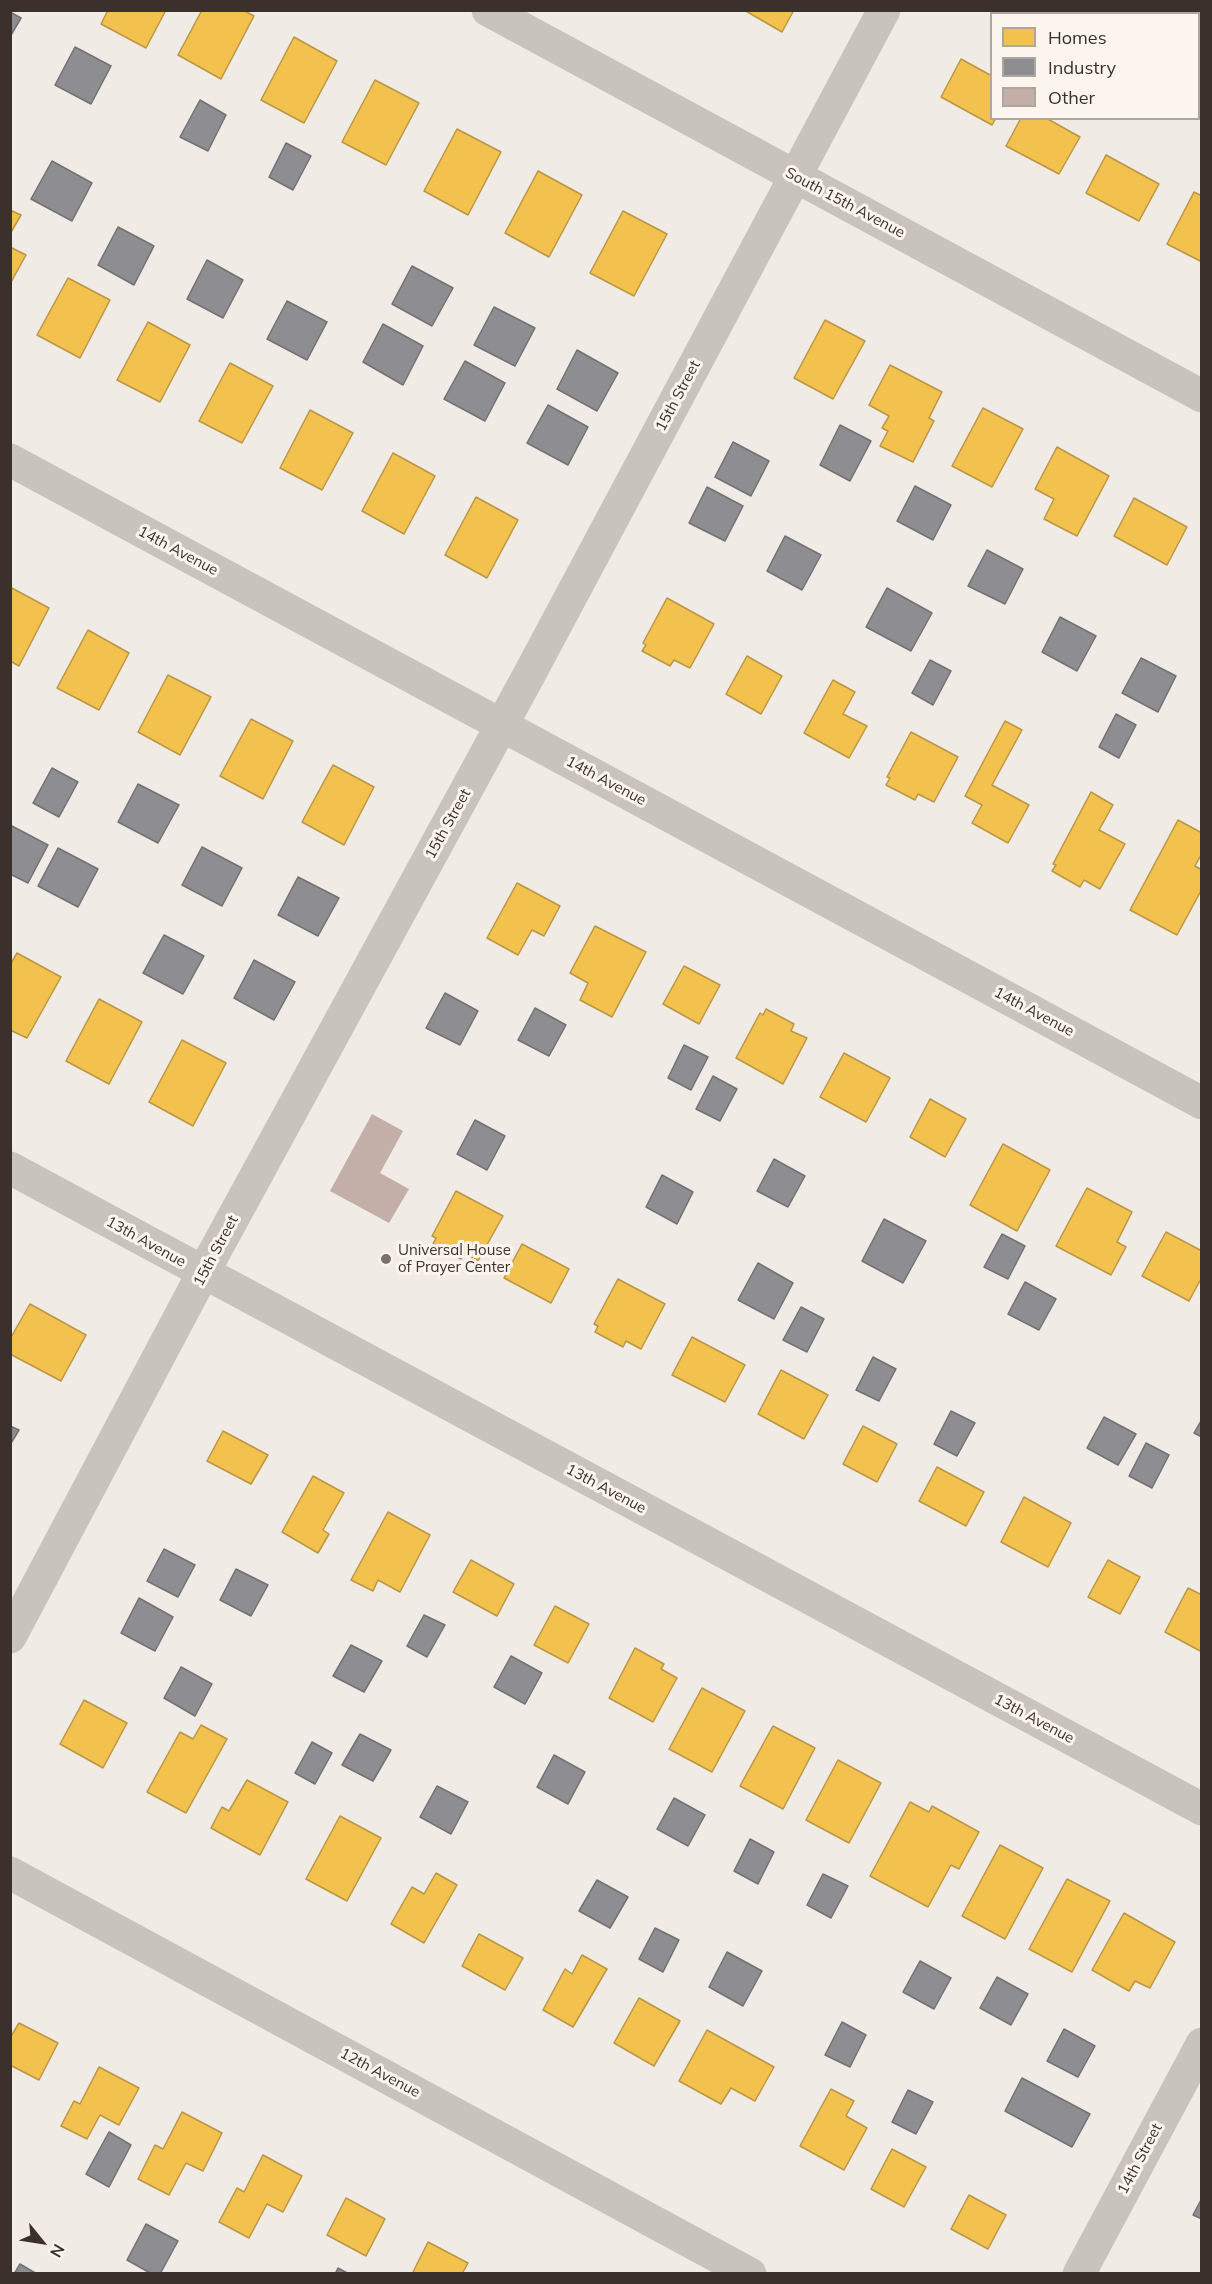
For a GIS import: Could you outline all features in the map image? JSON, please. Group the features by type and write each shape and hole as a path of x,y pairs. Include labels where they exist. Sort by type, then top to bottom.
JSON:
{"street":[{"name":"South 15th Avenue","path":"488,10 1202,396"},
{"name":"15th Street","path":"10,1637 203,1273 502,725 884,10"},
{"name":"14th Avenue","path":"10,460 1202,1103"},
{"name":"13th Avenue","path":"10,1168 1202,1809"},
{"name":"12th Avenue","path":"10,1873 750,2274"},
{"name":"14th Street","path":"1079,2274 1202,2044"}],"building: Homes":[{"path":"108,10 166,10 146,48 101,24"},
{"path":"202,10 243,10 254,16 221,79 178,55"},
{"path":"744,10 794,10 782,32"},
{"path":"294,37 337,61 304,123 261,100"},
{"path":"961,59 990,75 990,120 995,120 992,125 941,97"},
{"path":"375,80 419,103 386,165 342,142"},
{"path":"1020,120 1050,120 1080,137 1059,174 1006,146"},
{"path":"457,129 501,152 468,215 424,191"},
{"path":"1106,155 1159,184 1139,221 1086,193"},
{"path":"538,171 582,195 549,257 505,233"},
{"path":"1194,192 1202,196 1202,262 1167,244"},
{"path":"10,210 21,215 10,234"},
{"path":"623,211 667,234 634,296 590,273"},
{"path":"10,247 26,255 10,284"},
{"path":"68,278 110,300 80,358 37,335"},
{"path":"825,320 865,341 833,399 794,378"},
{"path":"148,322 190,345 160,402 117,380"},
{"path":"230,363 273,386 242,443 199,421"},
{"path":"890,365 942,392 929,418 934,421 913,462 880,446 888,431 882,428 889,416 869,405"},
{"path":"983,408 1023,429 992,487 952,466"},
{"path":"310,410 353,433 322,490 280,468"},
{"path":"1057,447 1109,476 1077,536 1044,519 1054,499 1035,489"},
{"path":"393,453 435,476 404,534 362,511"},
{"path":"476,497 518,520 487,578 445,555"},
{"path":"1134,498 1187,527 1167,565 1114,536"},
{"path":"10,587 49,608 19,666 10,661"},
{"path":"667,598 714,624 690,668 674,660 670,666 642,651 646,645 643,643"},
{"path":"88,630 129,653 99,710 57,688"},
{"path":"747,656 782,676 761,714 726,694"},
{"path":"168,675 211,697 180,755 138,732"},
{"path":"833,680 855,692 843,714 867,726 849,758 804,733"},
{"path":"251,719 293,741 263,799 220,776"},
{"path":"1005,721 1022,730 992,785 1029,805 1008,843 972,823 982,805 965,796"},
{"path":"911,732 958,757 934,802 918,794 915,800 886,785 890,778 887,777"},
{"path":"333,765 374,787 344,845 302,822"},
{"path":"1091,792 1113,805 1099,830 1125,844 1100,889 1084,880 1080,887 1052,871 1056,865 1053,864"},
{"path":"1178,820 1202,833 1202,853 1195,866 1202,870 1202,889 1177,935 1130,910"},
{"path":"517,883 560,906 544,936 532,930 518,955 487,938"},
{"path":"595,926 646,952 612,1017 580,1000 588,983 570,973"},
{"path":"17,953 61,977 27,1038 10,1030 10,965"},
{"path":"684,966 720,985 699,1024 663,1004"},
{"path":"99,999 142,1022 109,1084 66,1061"},
{"path":"766,1009 794,1024 791,1031 807,1038 783,1084 736,1058 760,1013 763,1015"},
{"path":"182,1040 226,1063 193,1126 149,1102"},
{"path":"844,1053 890,1078 866,1122 820,1097"},
{"path":"930,1099 966,1119 945,1157 910,1137"},
{"path":"1003,1144 1050,1170 1017,1231 970,1205"},
{"path":"1087,1188 1132,1212 1117,1242 1126,1247 1111,1275 1056,1246"},
{"path":"456,1191 503,1216 478,1261 464,1253 461,1259 433,1244 436,1238 432,1236"},
{"path":"1166,1232 1202,1251 1202,1277 1189,1301 1142,1276"},
{"path":"522,1244 569,1269 551,1303 504,1278"},
{"path":"618,1279 665,1304 641,1349 626,1341 623,1347 595,1332 598,1326 594,1324"},
{"path":"30,1304 86,1335 61,1381 10,1354 10,1339"},
{"path":"692,1337 745,1365 725,1402 672,1375"},
{"path":"781,1370 828,1395 804,1439 758,1414"},
{"path":"863,1426 897,1444 877,1482 843,1464"},
{"path":"223,1431 268,1455 251,1484 207,1461"},
{"path":"937,1467 984,1492 966,1526 919,1501"},
{"path":"313,1476 344,1493 323,1530 329,1534 318,1553 282,1532"},
{"path":"1024,1497 1071,1523 1048,1567 1001,1542"},
{"path":"388,1512 430,1535 400,1592 378,1580 373,1591 351,1580"},
{"path":"471,1560 514,1584 497,1616 453,1592"},
{"path":"1108,1560 1140,1577 1120,1614 1088,1597"},
{"path":"1188,1588 1202,1595 1202,1652 1165,1632"},
{"path":"555,1606 589,1624 568,1663 534,1645"},
{"path":"635,1648 664,1664 661,1669 677,1678 653,1722 609,1698"},
{"path":"702,1688 745,1711 712,1772 669,1749"},
{"path":"84,1700 127,1723 103,1768 60,1744"},
{"path":"201,1725 227,1739 186,1813 147,1792 180,1732 193,1739"},
{"path":"773,1726 815,1748 783,1809 740,1786"},
{"path":"838,1760 881,1783 849,1843 806,1820"},
{"path":"247,1780 288,1802 260,1855 211,1828 222,1807 229,1811"},
{"path":"910,1802 929,1812 932,1806 979,1832 959,1869 951,1865 928,1907 870,1876"},
{"path":"340,1816 381,1838 347,1901 306,1879"},
{"path":"1000,1845 1043,1868 1005,1939 962,1916"},
{"path":"436,1873 457,1885 424,1943 391,1924 412,1887 424,1894"},
{"path":"1067,1879 1110,1901 1072,1972 1029,1949"},
{"path":"1124,1913 1175,1942 1150,1988 1135,1981 1129,1991 1092,1970"},
{"path":"479,1934 523,1958 505,1990 462,1966"},
{"path":"582,1955 607,1969 573,2027 543,2010 565,1969 572,1974"},
{"path":"639,1998 680,2021 654,2066 614,2043"},
{"path":"19,2023 58,2043 39,2080 10,2065 10,2038"},
{"path":"707,2030 774,2067 755,2101 731,2088 721,2104 679,2081"},
{"path":"99,2067 139,2088 119,2125 100,2115 87,2139 61,2126 74,2101 80,2104"},
{"path":"831,2089 854,2101 846,2116 867,2128 844,2170 800,2146"},
{"path":"182,2112 222,2133 203,2171 186,2163 169,2195 138,2179 155,2145 163,2149"},
{"path":"892,2149 926,2167 904,2207 871,2189"},
{"path":"263,2155 302,2176 283,2212 267,2204 249,2238 219,2222 237,2188 244,2192"},
{"path":"969,2195 1006,2215 988,2249 951,2229"},
{"path":"346,2198 385,2219 366,2256 327,2235"},
{"path":"428,2242 468,2263 462,2274 412,2274"}],"building: Industry":[{"path":"10,12 21,18 10,37"},
{"path":"75,47 111,66 91,104 55,85"},
{"path":"200,100 226,115 208,151 180,137"},
{"path":"286,143 311,156 293,190 269,177"},
{"path":"52,161 92,183 72,221 31,199"},
{"path":"118,227 154,246 134,285 98,265"},
{"path":"207,260 243,280 223,318 187,299"},
{"path":"412,266 453,288 432,326 392,304"},
{"path":"287,301 327,322 307,360 267,339"},
{"path":"494,307 535,328 515,366 474,345"},
{"path":"383,324 423,346 403,385 363,362"},
{"path":"577,350 618,373 597,411 557,389"},
{"path":"465,361 505,383 485,421 444,399"},
{"path":"548,405 588,427 568,465 527,443"},
{"path":"840,425 871,441 850,481 820,465"},
{"path":"733,442 769,461 751,496 715,477"},
{"path":"915,486 951,505 933,540 897,521"},
{"path":"707,487 743,506 725,541 689,523"},
{"path":"785,536 821,555 802,590 767,571"},
{"path":"987,550 1023,569 1005,604 968,586"},
{"path":"887,588 932,613 911,651 866,627"},
{"path":"1060,617 1096,636 1077,671 1042,652"},
{"path":"1141,658 1176,676 1158,712 1122,693"},
{"path":"930,660 951,671 933,705 912,693"},
{"path":"1116,714 1136,725 1119,758 1099,747"},
{"path":"52,768 78,782 59,817 33,803"},
{"path":"138,784 179,805 158,843 118,822"},
{"path":"10,825 48,845 28,883 10,874"},
{"path":"202,847 242,868 222,906 182,885"},
{"path":"58,848 98,869 78,907 38,886"},
{"path":"298,877 339,898 318,936 278,915"},
{"path":"164,935 204,956 183,994 143,973"},
{"path":"254,960 295,982 274,1020 234,998"},
{"path":"445,993 478,1011 460,1045 426,1028"},
{"path":"535,1008 566,1025 549,1056 518,1040"},
{"path":"684,1045 708,1057 691,1090 668,1078"},
{"path":"713,1076 737,1089 720,1121 696,1109"},
{"path":"475,1120 505,1136 487,1170 457,1154"},
{"path":"774,1159 805,1176 788,1207 757,1191"},
{"path":"662,1175 693,1192 677,1224 646,1207"},
{"path":"884,1219 926,1241 903,1283 862,1261"},
{"path":"1002,1234 1025,1246 1008,1279 984,1267"},
{"path":"758,1263 793,1283 774,1319 738,1300"},
{"path":"1025,1282 1056,1299 1039,1330 1008,1314"},
{"path":"801,1307 824,1319 807,1352 783,1340"},
{"path":"873,1357 896,1369 879,1401 856,1390"},
{"path":"951,1411 975,1423 957,1456 934,1444"},
{"path":"1104,1417 1136,1434 1118,1465 1087,1448"},
{"path":"1202,1419 1202,1437 1194,1433"},
{"path":"10,1426 19,1430 10,1445"},
{"path":"1146,1443 1169,1455 1152,1488 1129,1476"},
{"path":"164,1549 195,1565 178,1597 147,1581"},
{"path":"236,1569 268,1585 251,1616 220,1600"},
{"path":"139,1598 173,1617 155,1651 121,1633"},
{"path":"424,1615 445,1625 427,1657 407,1646"},
{"path":"351,1645 382,1661 364,1692 333,1676"},
{"path":"511,1656 542,1673 525,1704 494,1687"},
{"path":"181,1667 212,1684 195,1716 164,1698"},
{"path":"360,1734 391,1750 373,1781 342,1765"},
{"path":"312,1742 332,1753 315,1784 295,1773"},
{"path":"554,1755 585,1772 568,1804 537,1787"},
{"path":"437,1786 468,1802 451,1834 420,1817"},
{"path":"674,1798 705,1815 688,1846 657,1829"},
{"path":"750,1839 774,1852 758,1884 734,1871"},
{"path":"823,1874 848,1886 831,1918 807,1905"},
{"path":"597,1880 628,1897 610,1928 579,1911"},
{"path":"655,1928 679,1940 663,1972 639,1959"},
{"path":"727,1952 762,1971 743,2006 709,1987"},
{"path":"920,1961 951,1978 934,2009 903,1992"},
{"path":"997,1977 1028,1994 1011,2025 980,2008"},
{"path":"842,2022 866,2035 850,2067 825,2055"},
{"path":"1064,2029 1095,2046 1078,2077 1047,2061"},
{"path":"1022,2078 1090,2114 1072,2147 1005,2111"},
{"path":"908,2090 933,2102 916,2134 892,2122"},
{"path":"109,2132 131,2145 109,2187 86,2174"},
{"path":"1202,2198 1202,2219 1193,2215"},
{"path":"146,2224 178,2241 160,2274 152,2274 127,2260"},
{"path":"20,2264 37,2274 14,2274"},
{"path":"338,2268 349,2274 335,2274"}],"building: Other":[{"path":"372,1114 403,1131 380,1173 409,1189 389,1223 330,1191"}],"place":[{"name":"Universal House of Prayer Center","path":"386,1259"}]}
